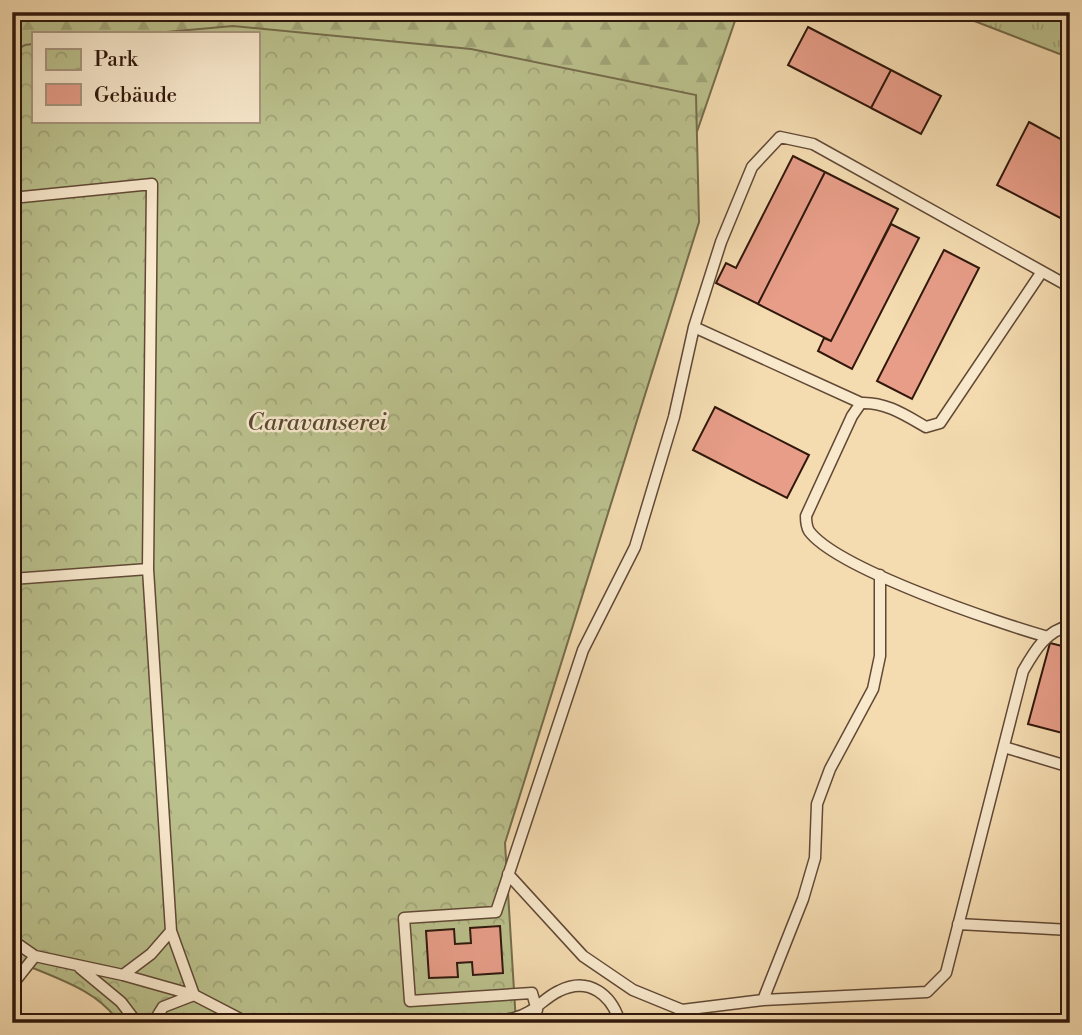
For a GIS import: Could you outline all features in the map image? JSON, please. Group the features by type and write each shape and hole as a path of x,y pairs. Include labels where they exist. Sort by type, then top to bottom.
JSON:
{"lane":[{"path":"537,1010 531,993 410,1001 404,918 496,912 583,650 635,547 674,417 694,327 721,242 752,167 780,137 814,144 1070,287"},
{"path":"12,198 152,184 148,569 170,931 194,995"},
{"path":"694,327 862,403 876,402 891,408 926,427 940,423 1041,273"},
{"path":"862,403 852,416 813,497 806,516 807,528 820,543 880,575 966,611 1048,637"},
{"path":"12,579 148,569"},
{"path":"763,1000 803,899 816,858 817,804 830,769 873,689 880,656 880,575"},
{"path":"508,874 583,956 633,990 682,1010 763,1000 927,992 946,973 1023,671 1038,646 1061,627 1070,626"},
{"path":"1004,747 1070,767"},
{"path":"958,924 1070,930"},
{"path":"123,975 151,954 170,931"},
{"path":"12,940 35,956 123,975 194,995 248,1023"},
{"path":"12,985 35,956"},
{"path":"78,966 121,1002 136,1023"},
{"path":"438,1023 512,1018 537,1010 559,991 578,986 596,988 608,996 620,1023"},
{"path":"153,1023 163,1007 194,995"}],"green space":[{"path":"12,12 738,12 676,193 259,32 32,32 32,106 12,118"},
{"path":"951,12 1070,12 1070,58"},
{"name":"Caravanserei","path":"233,26 471,49 696,95 699,222 505,843 516,1023 119,1023 110,1011 85,992 12,959 12,52 32,44 32,122 259,122 259,32 166,32"}],"building":[{"path":"808,27 891,70 871,108 788,65"},
{"path":"891,70 941,96 921,134 871,108"},
{"path":"1029,122 1070,144 1070,223 997,185"},
{"path":"793,156 825,172 758,304 716,283 726,263 736,268"},
{"path":"825,172 898,209 831,341 758,304"},
{"path":"891,224 919,238 852,369 818,351 824,338 831,341"},
{"path":"944,250 979,268 912,399 877,381"},
{"path":"715,407 809,455 787,498 693,450"},
{"path":"1050,643 1070,648 1070,735 1028,724"},
{"path":"500,926 503,973 473,975 472,962 457,963 458,977 429,978 426,931 454,929 455,944 471,943 470,928"}]}
